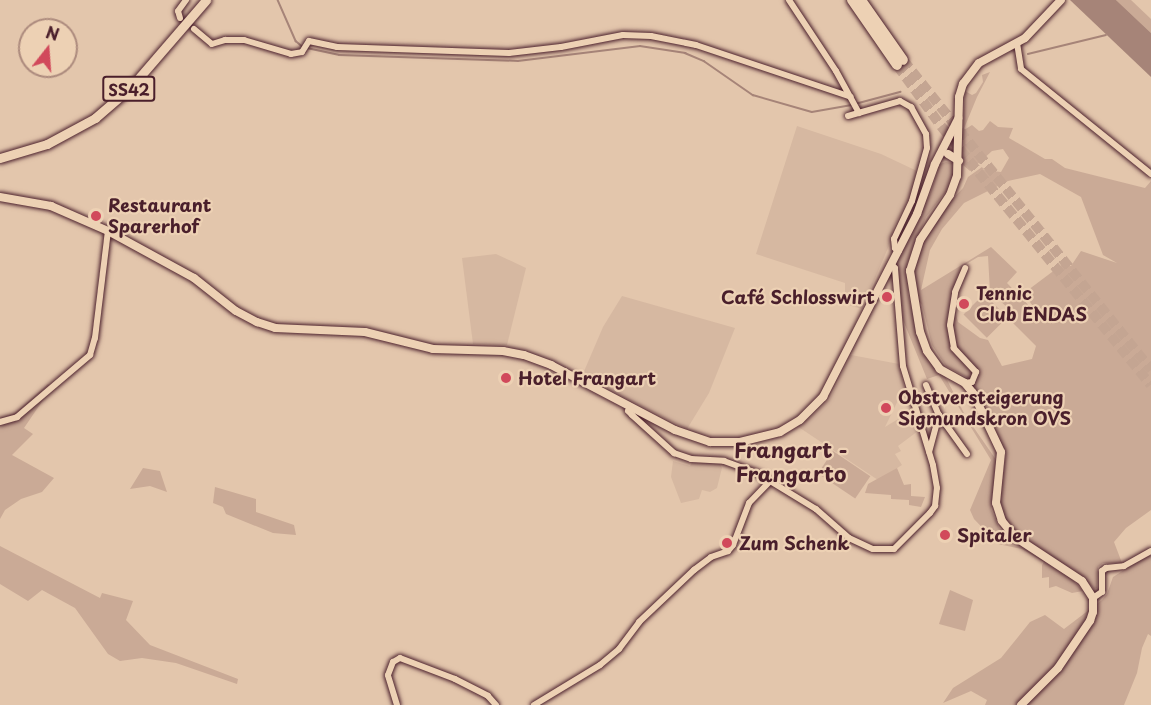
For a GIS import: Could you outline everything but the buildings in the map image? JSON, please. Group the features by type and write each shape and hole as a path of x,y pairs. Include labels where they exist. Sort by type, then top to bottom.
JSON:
{"highway":[{"path":"852,0 900,62 861,0"}],"main road":[{"name":"SS42","path":"0,158 47,144 96,118 131,87 206,0"}],"street":[{"path":"180,18 178,11 186,0"},
{"path":"789,0 821,45 855,105"},
{"path":"1021,705 1058,668 1090,621 1093,612 1093,598 1082,580 1015,537 1002,521 996,503 1001,452 977,401 965,383 940,369 927,351 920,332 910,280 914,252 950,195 957,176 959,98 969,73 986,58 1017,43 1033,30 1061,0"},
{"path":"194,29 212,44 225,40 244,40 283,53 302,52 309,41 337,47 509,52 561,47 623,35 651,36 684,41 855,105 905,103 926,134 927,148 912,201 894,239 895,248 899,251"},
{"path":"1017,43 1021,69 1151,174"},
{"path":"848,116 855,105"},
{"path":"0,197 51,206 108,231 194,278 236,311 256,322 275,328 365,332 433,349 513,352 551,365 675,430 710,441 755,440 780,432 812,409 830,387 899,251 923,200 937,159 947,150 958,120"},
{"path":"947,150 959,147"},
{"path":"947,150 959,161"},
{"path":"0,422 17,417 90,355 95,338 108,231"},
{"path":"630,406 628,411 674,453 691,459 738,465 816,509 849,538 873,549 888,551 904,540 934,506 937,485 903,366 895,268 892,265"},
{"path":"965,268 955,292 950,325 954,348 976,372 972,382 965,383"},
{"path":"926,385 939,415 967,454"},
{"path":"929,453 939,415"},
{"path":"534,705 600,665 619,649 639,622 694,570 711,557 728,551 749,503 770,481"},
{"path":"1093,598 1102,592 1102,571 1106,568 1124,566 1151,551"},
{"path":"397,705 388,675 393,662 400,658 455,679 488,696 496,705"}],"shaded area":[{"path":"1070,0 1116,0 1151,33 1151,77"},
{"path":"1116,0 1131,0 1151,19 1151,33"},
{"path":"990,72 963,131 965,91 972,95 976,93 983,82 982,75"},
{"path":"990,121 998,127 1013,128 1009,138 1065,168 1145,188 1151,181 1151,510 1126,528 1114,542 1122,563 1103,563 1098,567 1097,588 1094,589 1083,577 1018,534 1005,521 999,501 1006,454 968,378 946,366 932,345 922,305 917,299 914,278 917,250 943,209 963,188 968,177 982,167 984,170 1001,172 1009,158 1003,149 992,151 970,171 963,165 964,130 972,125 979,131 983,130","holes":["1040,174 1081,197 1103,255 1117,263 1081,251 1071,266 1064,263 1024,293 1040,317 1007,283 1017,272 991,247 921,290 930,250 942,229 964,203 1008,181","988,256 990,292 1008,308 1013,323 1036,346 1032,359 1002,366 988,340 980,338 958,322 953,303 963,266 978,257"]},
{"path":"797,126 881,154 917,171 910,197 894,226 888,248 862,309 845,304 845,283 756,254"},
{"path":"952,163 954,171 951,185 926,217 907,264 908,294 919,340 937,370 945,376 965,415 999,464 991,509 999,528 1071,578 1083,591 1072,593 1056,586 1049,588 1049,577 1042,578 1044,562 1022,549 998,544 974,519 970,510 991,460 939,375 927,379 903,320 898,254 930,194 940,164"},
{"path":"496,254 526,268 507,345 473,344 462,258"},
{"path":"984,294 1007,317 987,338 963,315"},
{"path":"622,296 735,328 709,393 687,429 582,376 603,327"},
{"path":"851,355 899,364 904,388 885,427 908,413 918,431 898,446 901,451 895,454 902,465 878,480 797,426 810,418 830,399"},
{"path":"48,384 52,387 24,428 33,434 12,455 54,478 42,492 21,499 5,510 0,519 0,418 15,413"},
{"path":"833,451 870,476 855,499 818,473"},
{"path":"673,461 690,466 692,462 719,463 722,468 717,488 710,492 702,490 699,499 681,503 671,477"},
{"path":"143,468 160,471 167,492 150,486 130,489"},
{"path":"897,468 904,485 911,484 911,496 925,497 921,507 909,505 909,500 891,499 891,495 865,493 868,484"},
{"path":"215,487 256,499 256,512 294,525 296,535 273,533 226,514 223,507 213,503"},
{"path":"0,546 100,598 102,593 133,601 126,620 150,645 238,679 237,684 176,663 142,658 120,661 108,654 75,608 42,590 28,601 0,584"},
{"path":"1146,556 1151,556 1151,636 1148,634 1142,648 1137,673 1124,705 985,705 987,700 971,691 943,703 953,688 1001,658 1030,622 1045,615 1064,629 1102,600 1107,594 1113,577"},
{"path":"950,590 973,600 965,631 939,624"}],"waterway":[{"path":"278,0 296,41 302,46"},
{"path":"1028,54 1106,35"},
{"path":"307,48 339,55 518,61 640,46 685,53 704,61 753,95 812,112 851,105"},
{"path":"855,104 900,92"}],"tunnel":[{"path":"903,60 1151,370"},
{"path":"897,65 941,126 1151,385"}],"place":[{"name":"Restaurant Sparerhof","path":"96,216"},
{"name":"Café Schlosswirt","path":"887,297"},
{"name":"Tennic Club ENDAS","path":"964,304"},
{"name":"Hotel Frangart","path":"506,378"},
{"name":"Obstversteigerung Sigmundskron OVS","path":"886,408"},
{"name":"Spitaler","path":"945,535"},
{"name":"Zum Schenk","path":"727,543"}],"district":[{"name":"Frangart - Frangarto","path":"791,461"}]}
